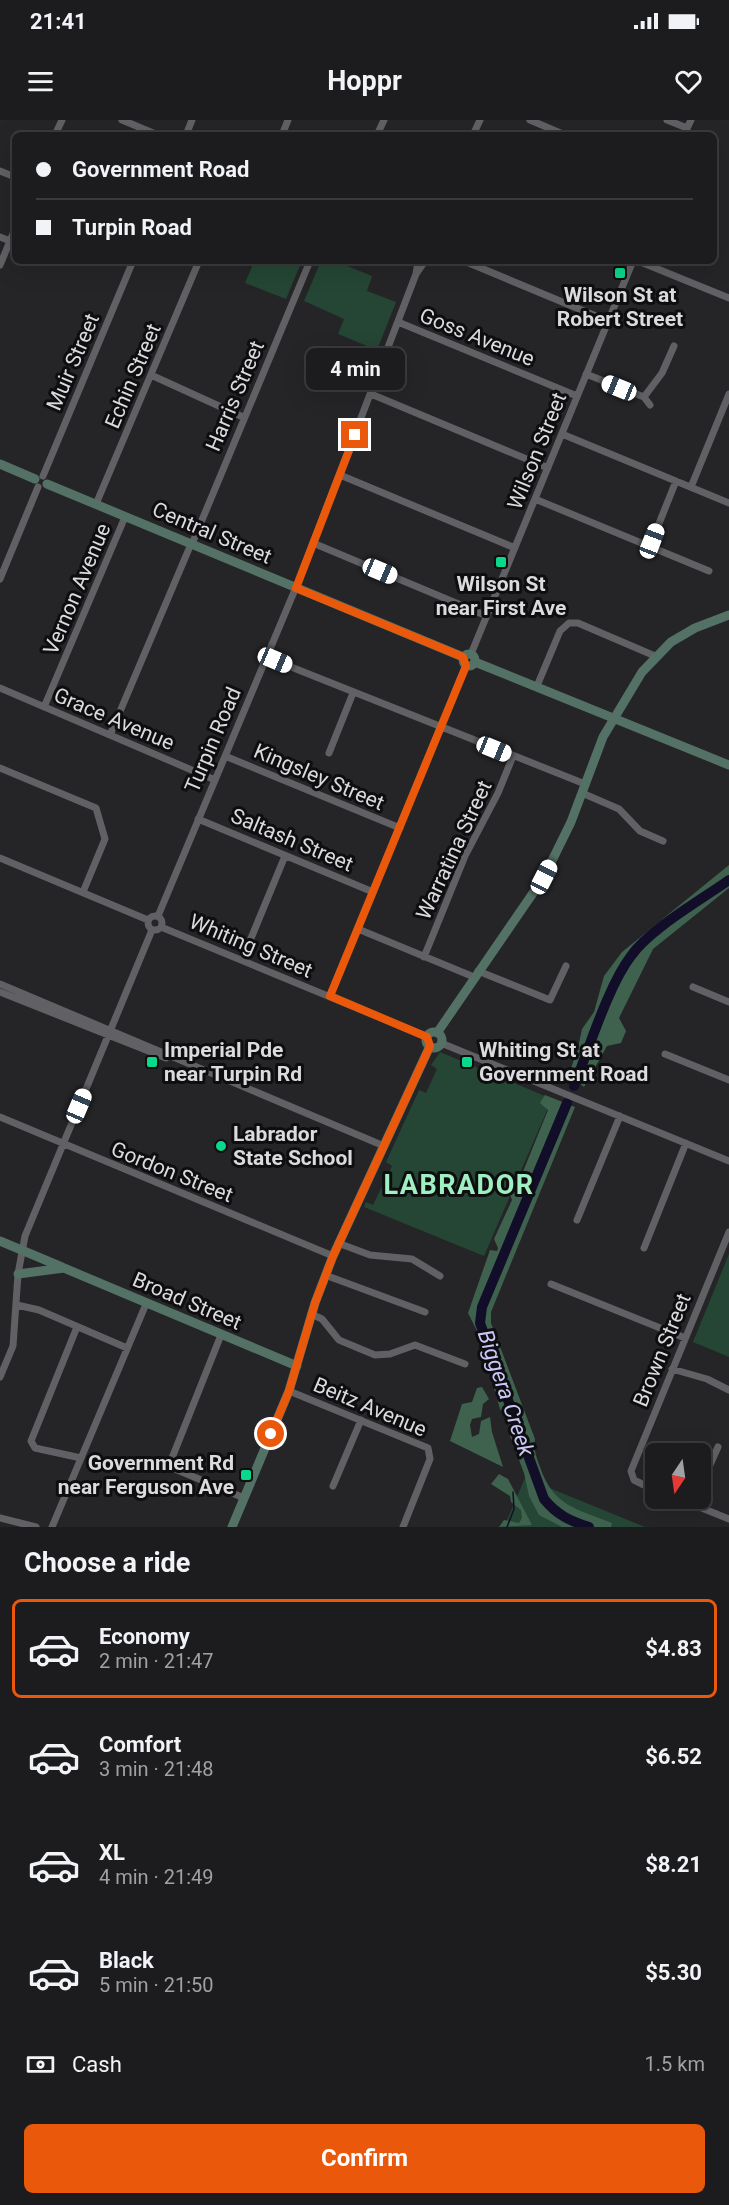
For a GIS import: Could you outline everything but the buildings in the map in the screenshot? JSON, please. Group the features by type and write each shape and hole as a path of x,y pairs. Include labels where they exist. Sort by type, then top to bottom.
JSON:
{"main road":[{"name":"Central Street","path":"0,464 469,660 729,765"},
{"path":"437,1033 544,877 613,718 655,656 682,635 729,615"},
{"path":"232,1527 289,1391 311,1314 338,1243 430,1046 427,1037 431,1032 441,1036 441,1043 438,1046 430,1046"},
{"name":"Broad Street","path":"0,1241 297,1366"},
{"path":"18,1274 64,1268"}],"street":[{"path":"122,120 151,132"},
{"path":"530,120 558,132"},
{"path":"667,120 686,132 691,120"},
{"path":"0,265 12,236"},
{"path":"0,237 10,241"},
{"name":"Muir Street","path":"0,579 132,264"},
{"name":"Echin Street","path":"96,504 198,264"},
{"name":"Harris Street","path":"110,735 309,264"},
{"name":"Turpin Road","path":"158,916 296,588 371,394 416,274 418,264"},
{"name":"Turpin Road","path":"416,274 423,264"},
{"path":"471,264 608,321"},
{"name":"Wilson Street","path":"330,996 632,264"},
{"path":"645,264 729,298"},
{"name":"Goss Avenue","path":"398,322 577,396"},
{"path":"644,397 662,373 674,346"},
{"path":"586,374 644,397 650,405"},
{"path":"151,375 243,417"},
{"path":"371,394 548,468"},
{"path":"691,487 729,394"},
{"path":"562,434 729,503"},
{"path":"340,475 515,548"},
{"path":"650,546 676,481"},
{"path":"535,500 709,571"},
{"name":"Vernon Avenue","path":"44,707 125,517"},
{"path":"313,543 487,616"},
{"path":"537,686 560,631 569,623 578,623 655,656"},
{"path":"266,657 513,756 619,809 640,831 663,841"},
{"name":"Grace Avenue","path":"0,688 215,780"},
{"path":"328,753 352,693"},
{"name":"Kingsley Street","path":"225,756 400,828"},
{"name":"Warratina Street","path":"424,957 465,856 498,793 513,756"},
{"path":"0,768 96,808 105,839 83,892"},
{"name":"Saltash Street","path":"198,819 373,892"},
{"path":"242,960 285,856"},
{"path":"0,858 148,920 158,916 162,921 161,927 152,930 21,1249 13,1346 0,1377"},
{"path":"148,920 148,925 152,930"},
{"name":"Whiting Street","path":"161,927 427,1037"},
{"path":"358,929 424,957 550,1000 566,966"},
{"path":"693,987 729,1002"},
{"path":"0,1002 3,989 384,1146"},
{"path":"441,1043 729,1161"},
{"path":"664,1054 729,1080"},
{"path":"577,1220 620,1116"},
{"name":"Gordon Street","path":"0,1117 333,1256"},
{"path":"644,1248 686,1143"},
{"name":"Brown Street","path":"645,1486 631,1477 632,1467 729,1232"},
{"path":"338,1243 370,1255 412,1259 440,1276"},
{"path":"325,1275 425,1312"},
{"path":"551,1284 685,1338"},
{"path":"52,1527 146,1304"},
{"path":"17,1305 39,1310 127,1348"},
{"path":"311,1314 322,1319 339,1340 375,1355 383,1356 415,1345 465,1364"},
{"path":"77,1327 31,1441 35,1448 81,1458"},
{"path":"170,1463 221,1335"},
{"path":"672,1369 706,1378 729,1390"},
{"name":"Beitz Avenue","path":"289,1391 428,1448 430,1460 403,1527"},
{"path":"333,1486 360,1420"},
{"path":"711,1463 718,1447"},
{"path":"154,1467 170,1463"},
{"path":"170,1463 175,1469 244,1498"},
{"path":"708,1509 729,1519"},
{"path":"0,1518 36,1527"}],"green space":[{"path":"253,264 301,264 286,299 245,283"},
{"path":"320,264 342,264 372,276 367,291 396,302 377,350 338,334 344,319 304,301"},
{"path":"729,865 729,888 653,949 619,1018 626,1031 621,1043 607,1046 584,1087 569,1074 582,1029 594,1012 604,976 622,952"},
{"path":"440,1052 552,1099 484,1256 364,1207 366,1202 373,1205 392,1166 386,1162 419,1090 426,1093 437,1069 431,1065"},
{"path":"545,1095 575,1107 491,1312 491,1323 535,1439 536,1454 545,1480 559,1498 577,1509 612,1523 611,1527 562,1527 539,1515 529,1496 524,1473 510,1436 509,1423 500,1409 478,1333 468,1313 490,1250 497,1251 494,1239 512,1200 509,1192 520,1179 548,1110 540,1103"},
{"path":"729,1254 729,1357 693,1342"},
{"path":"482,1387 489,1399 483,1404 481,1417 472,1419 470,1425 472,1437 479,1434 481,1421 490,1417 492,1432 503,1467 450,1441 462,1404 472,1402 477,1388"},
{"path":"499,1474 508,1479 532,1525 499,1527 504,1520 519,1523 522,1518 521,1510 511,1502 510,1496 491,1484"},
{"path":"525,1478 645,1527 504,1527"}],"waterway":[{"name":"Biggera Creek","path":"574,1086 614,984 631,956 663,925 729,880"},
{"name":"Biggera Creek","path":"567,1103 482,1307 480,1323 544,1499 564,1517 589,1527"},
{"path":"507,1527 514,1509 513,1492"}],"place":[{"name":"Wilson St at Robert Street","path":"620,273"},
{"name":"Wilson St near First Ave","path":"501,562"},
{"name":"Imperial Pde near Turpin Rd","path":"152,1062"},
{"name":"Whiting St at Government Road","path":"467,1062"},
{"name":"Labrador State School","path":"221,1146"},
{"name":"Government Rd near Ferguson Ave","path":"246,1475"}],"district":[{"name":"LABRADOR","path":"459,1185"}],"route":[{"path":"271,1434 289,1391 315,1303 333,1256 430,1046 426,1040 427,1037 330,996 466,666 463,663 463,657 296,588 355,435"}]}
